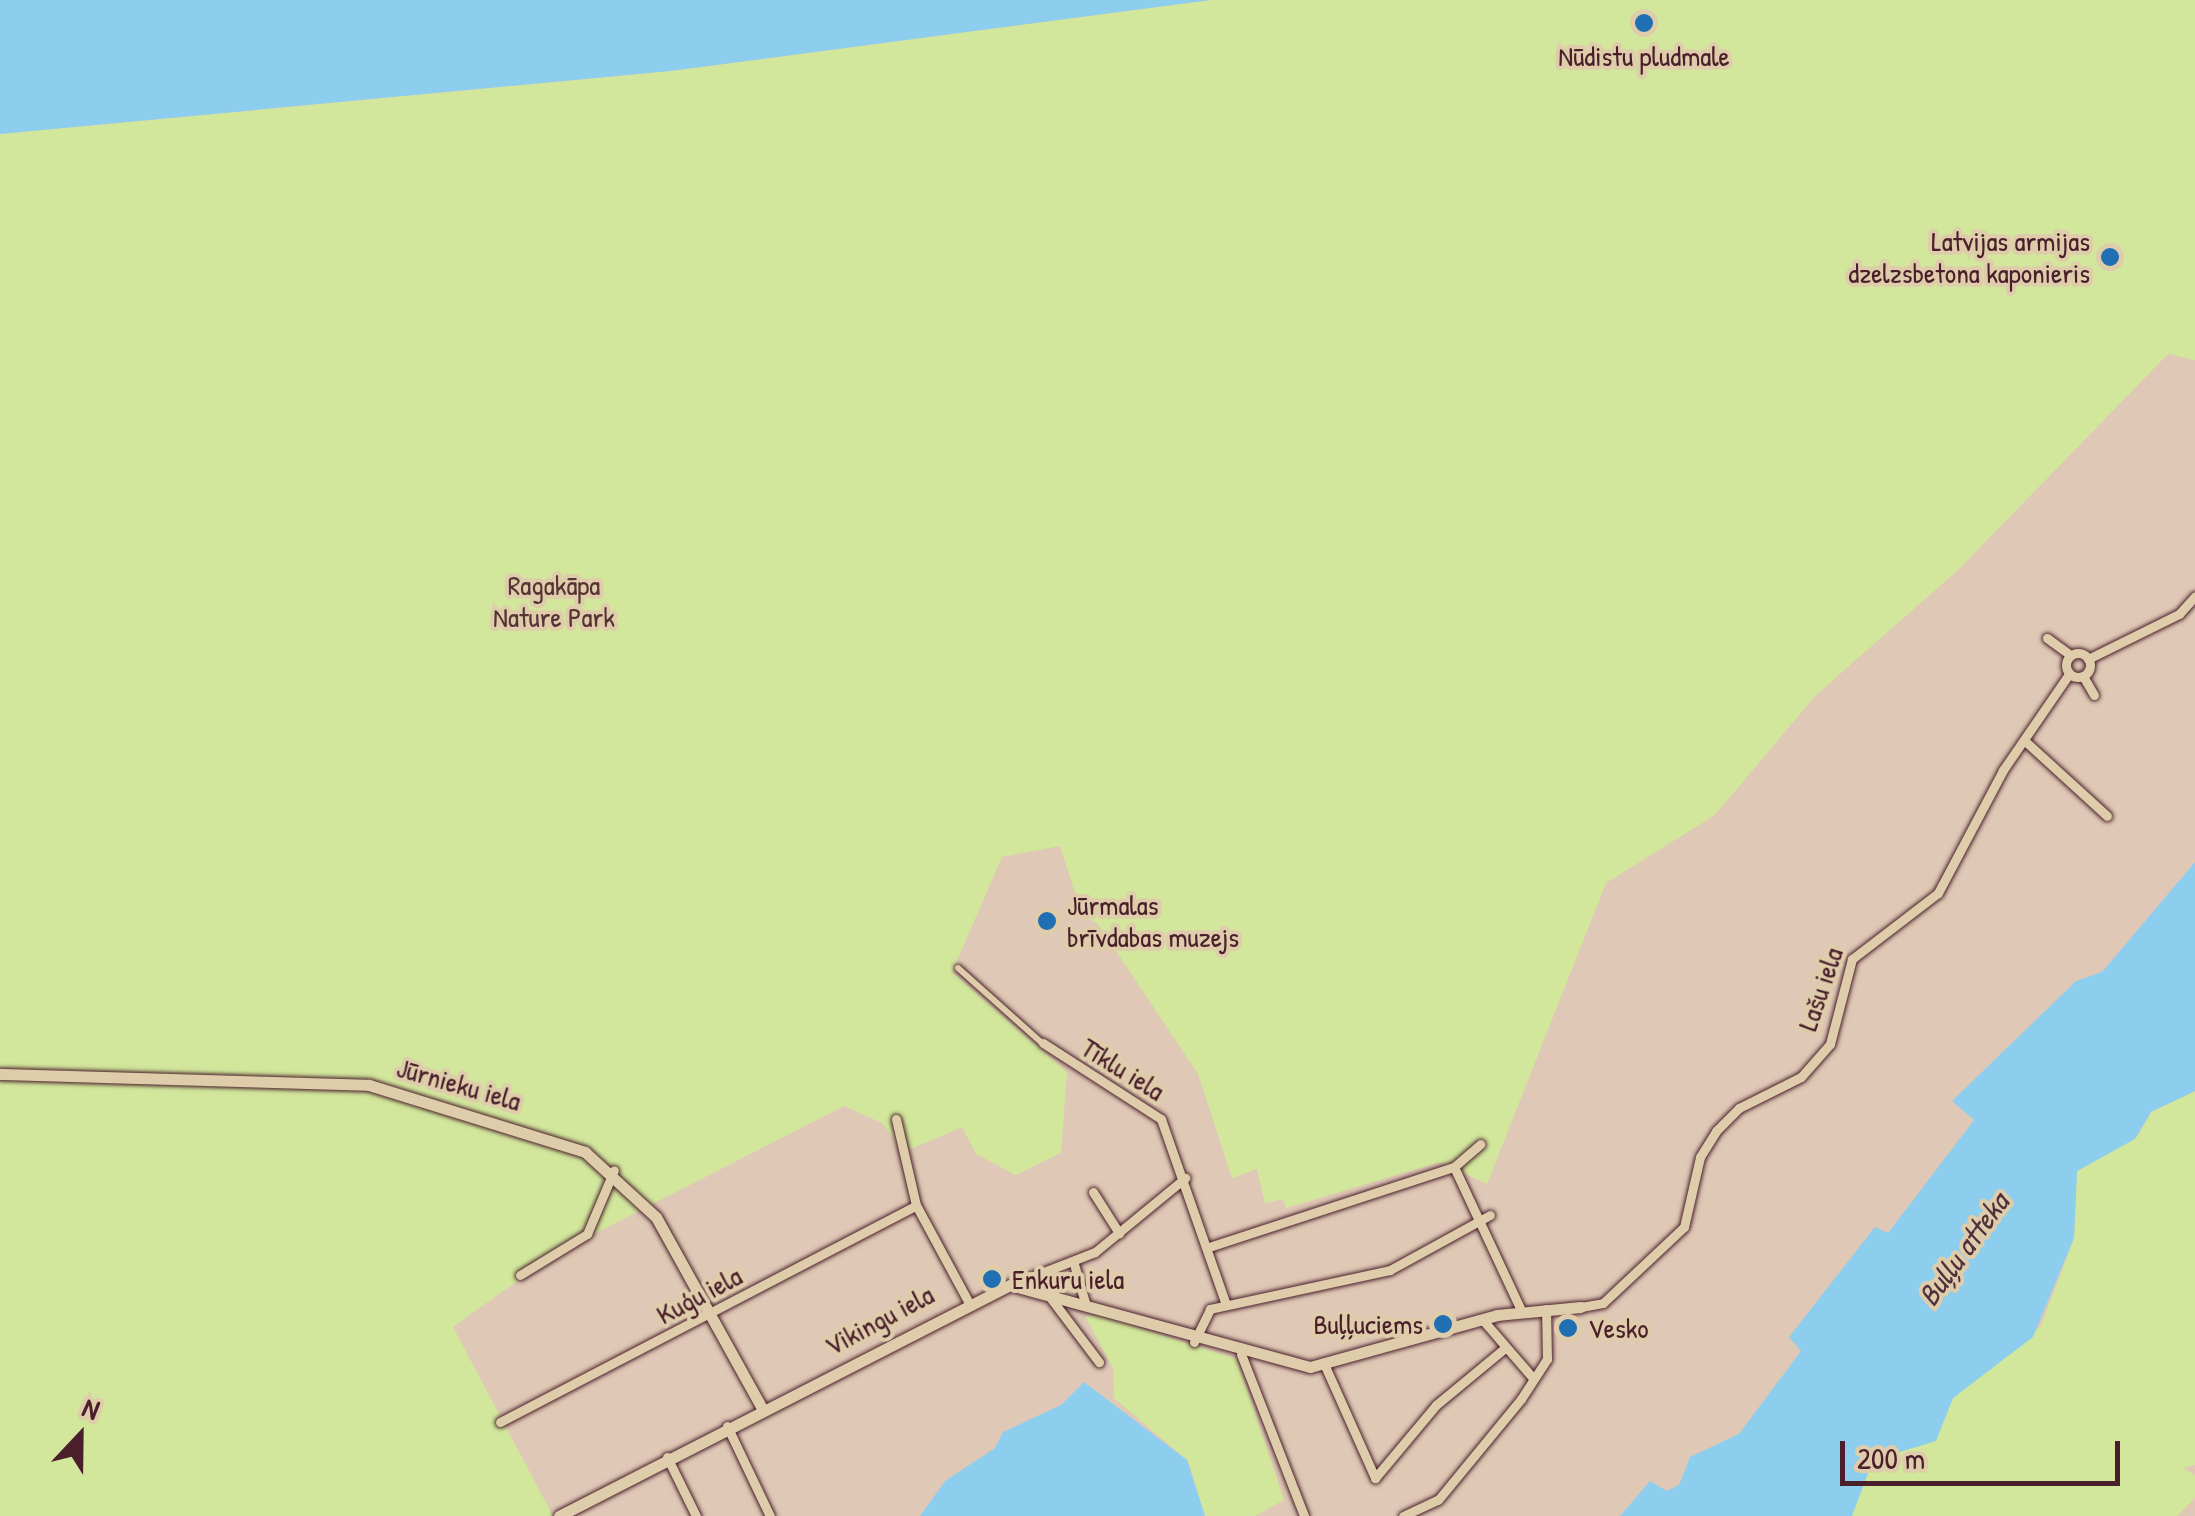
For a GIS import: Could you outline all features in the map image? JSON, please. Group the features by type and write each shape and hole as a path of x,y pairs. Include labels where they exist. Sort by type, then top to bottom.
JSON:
{"street":[{"path":"2048,638 2070,655 2088,659 2178,614 2195,596"},
{"path":"2070,655 2070,674 2083,676"},
{"path":"2088,659 2083,676 2094,695"},
{"name":"Lašu iela","path":"1241,1354 1325,1366 1521,1310 1603,1302 1684,1227 1700,1157 1716,1131 1739,1108 1801,1078 1830,1044 1852,959 1938,893 2024,741 2070,674"},
{"path":"2024,741 2107,816"},
{"name":"Tīklu iela","path":"958,968 1043,1044 1161,1120 1185,1178 1226,1305"},
{"name":"Jūrnieku iela","path":"0,1074 369,1085 536,1132 614,1170 656,1217 762,1408"},
{"path":"896,1119 916,1205 968,1301"},
{"path":"1209,1247 1454,1167 1479,1146 1473,1133"},
{"path":"1454,1167 1474,1226 1521,1310"},
{"path":"520,1275 588,1234 614,1170"},
{"path":"1010,1285 1074,1264 1120,1233 1185,1178"},
{"path":"1094,1192 1120,1233"},
{"name":"Kuģu iela","path":"500,1422 916,1205"},
{"path":"1194,1342 1203,1314 1226,1305 1379,1273 1490,1215"},
{"path":"1074,1264 1085,1302"},
{"name":"Vikingu iela","path":"559,1516 968,1301 1010,1285 1043,1288 1194,1342 1241,1354"},
{"path":"1043,1288 1099,1362"},
{"path":"1403,1516 1438,1500 1547,1358 1546,1309"},
{"path":"1482,1319 1532,1377"},
{"path":"1325,1366 1375,1478 1436,1405 1505,1348"},
{"path":"1241,1354 1304,1516"},
{"path":"726,1426 770,1516"},
{"path":"667,1457 696,1516"}],"green space":[{"name":"Ragakāpa Nature Park","path":"1211,0 2195,0 2195,360 2168,354 1958,570 1815,696 1715,815 1606,883 1487,1184 1440,1162 1286,1208 1283,1199 1265,1203 1257,1169 1232,1178 1198,1074 1098,924 1082,915 1060,846 1002,857 952,972 1067,1072 1061,1153 1016,1175 976,1154 962,1127 904,1152 882,1123 844,1106 555,1254 453,1327 553,1516 0,1516 0,134 670,71"},
{"path":"2195,1091 2195,1465 2183,1468 2195,1475 2195,1498 2177,1516 1756,1516 1895,1381 1941,1428 1953,1398 2041,1326 2074,1238 2077,1171 2138,1136 2151,1112"},
{"path":"1098,1315 1237,1359 1284,1500 1255,1516 1205,1516 1188,1461 1114,1398 1113,1368 1085,1316"}],"water":[{"path":"0,0 1211,0 670,71 0,134"},
{"name":"Buļļu atteka","path":"2195,862 2195,1091 2151,1112 2135,1139 2077,1171 2074,1238 2033,1337 1953,1398 1936,1441 1873,1460 1852,1516 1620,1516 1650,1481 1667,1491 1679,1485 1690,1457 1739,1434 1801,1351 1789,1337 1875,1227 1888,1233 1974,1120 1952,1101 2076,981 2102,972"},
{"path":"1084,1382 1187,1460 1205,1516 920,1516 945,1481 995,1448 1003,1432 1061,1405"}],"place":[{"name":"Nūdistu pludmale","path":"1644,23"},
{"name":"Latvijas armijas dzelzsbetona kaponieris","path":"2110,257"},
{"name":"Jūrmalas brīvdabas muzejs","path":"1047,921"},
{"name":"Enkuru iela","path":"992,1279"},
{"name":"Buļļuciems","path":"1443,1324"},
{"name":"Vesko","path":"1568,1328"}]}
